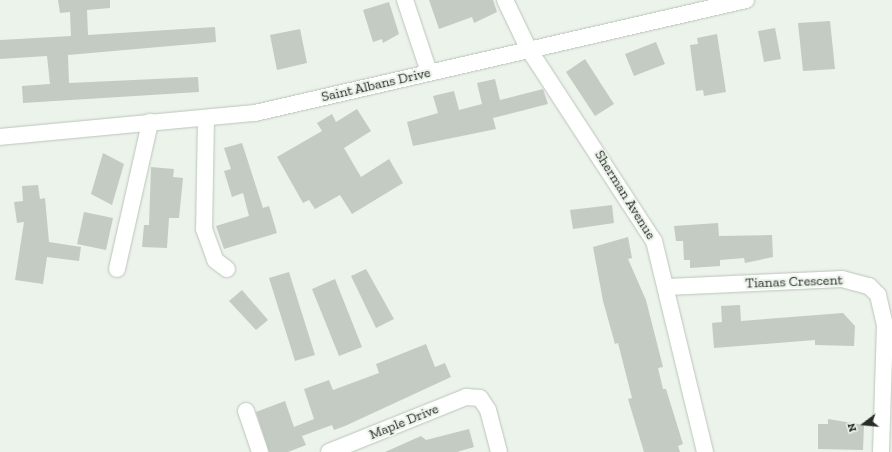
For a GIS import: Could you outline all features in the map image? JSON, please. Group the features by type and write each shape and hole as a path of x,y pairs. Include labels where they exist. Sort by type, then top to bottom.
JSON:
{"street":[{"path":"405,0 429,72"},
{"name":"Sherman Avenue","path":"505,0 528,48 649,229 667,287 705,452"},
{"name":"Saint Albans Drive","path":"0,137 256,113 528,48 746,0"},
{"path":"206,118 204,229 215,260 227,269"},
{"path":"118,269 150,122"},
{"name":"Tianas Crescent","path":"667,287 842,279 869,286 878,295 885,326 881,452"},
{"name":"Maple Drive","path":"329,452 466,397 480,398 488,410 498,452"},
{"path":"246,411 260,452"}],"building":[{"path":"58,0 110,0 110,8 87,10 88,35 215,27 216,42 68,55 69,83 198,77 199,92 23,103 22,86 50,84 47,56 0,59 0,40 71,36 70,12 60,13"},
{"path":"429,0 493,0 497,12 474,23 472,17 439,29"},
{"path":"389,2 399,34 383,43 382,39 373,42 363,10"},
{"path":"830,21 835,69 803,71 798,23"},
{"path":"775,28 781,59 764,62 758,31"},
{"path":"300,29 307,63 277,70 270,35"},
{"path":"717,34 726,92 704,96 703,90 696,91 690,45 698,44 697,38"},
{"path":"656,42 665,64 634,76 625,54"},
{"path":"585,59 614,104 595,116 566,72"},
{"path":"495,79 500,100 543,89 548,104 493,118 496,129 413,146 407,122 438,113 433,96 454,91 459,110 482,104 477,83"},
{"path":"357,109 371,131 344,148 361,177 389,159 403,183 352,214 340,195 315,209 309,200 303,203 277,157 322,131 317,123 332,114 336,122"},
{"path":"242,143 263,208 269,206 277,233 224,249 216,226 249,216 243,193 232,197 224,171 231,169 224,148"},
{"path":"103,153 124,164 112,205 91,194"},
{"path":"151,167 174,169 173,177 183,178 179,218 169,218 167,248 142,247 144,225 149,225"},
{"path":"38,185 40,199 45,198 49,242 81,247 79,261 47,257 43,284 15,280 24,222 17,223 14,202 23,201 22,186"},
{"path":"612,205 614,223 573,229 570,210"},
{"path":"84,212 113,218 106,250 77,244"},
{"path":"718,223 719,236 772,235 773,257 745,263 744,258 720,260 720,266 690,268 690,260 684,260 683,241 676,241 674,226"},
{"path":"628,237 632,258 628,259 646,300 663,367 658,368 663,389 666,389 683,444 678,446 680,452 644,452 628,399 632,398 618,343 615,344 603,301 593,247"},
{"path":"366,269 394,319 376,328 351,276"},
{"path":"289,272 315,355 295,361 269,278"},
{"path":"335,279 362,347 339,356 312,289"},
{"path":"242,290 268,320 256,330 229,301"},
{"path":"740,305 741,321 843,313 855,326 854,346 815,345 815,340 714,348 712,323 722,322 721,306"},
{"path":"426,344 435,367 445,363 451,377 345,426 334,430 332,425 302,436 306,445 288,452 269,452 256,412 285,401 294,427 314,419 304,389 329,380 333,390 379,373 376,364"},
{"path":"828,419 864,425 863,450 818,449 818,424 828,424"},
{"path":"469,429 474,447 457,452 385,452 421,436 426,440"}]}
